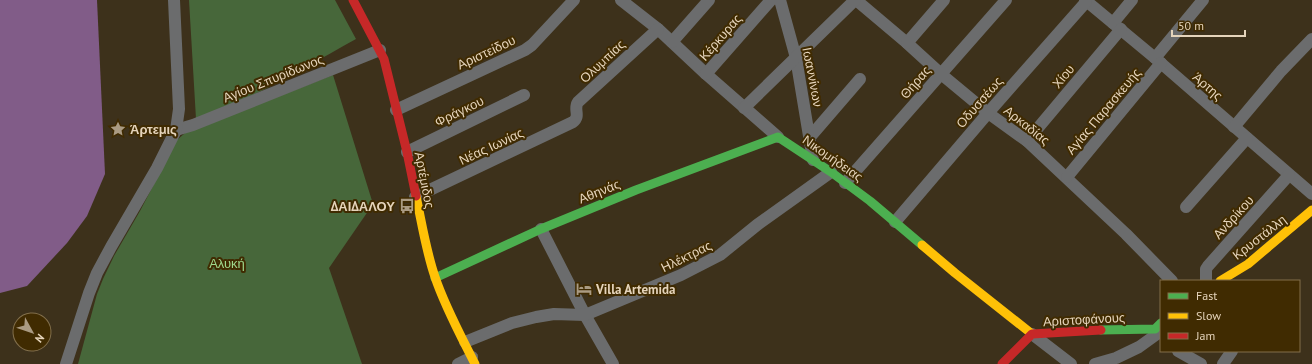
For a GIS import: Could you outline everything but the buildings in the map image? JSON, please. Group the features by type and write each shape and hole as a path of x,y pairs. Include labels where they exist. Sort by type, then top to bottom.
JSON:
{"street":[{"path":"66,364 97,272 157,168 176,130 180,110 174,0"},
{"name":"Αρτέμιδος","path":"353,0 385,62 426,245 435,278 446,304 474,360"},
{"name":"Αριστείδου","path":"396,110 525,50 532,45 574,0"},
{"name":"Νικομήδειας","path":"621,0 635,4 658,29 706,74 778,137 831,172 895,222 955,273 1032,334"},
{"path":"672,42 709,0"},
{"name":"Κέρκυρας","path":"706,74 771,0"},
{"name":"Ιωαννίνων","path":"780,0 796,58 813,160"},
{"path":"744,108 855,0"},
{"name":"Αρκαδίας","path":"855,0 908,43 941,74 988,113 1027,141 1067,177 1171,280"},
{"path":"908,43 944,0"},
{"name":"Θήρας","path":"845,183 1006,0"},
{"name":"Χίου","path":"1027,141 1117,26 1132,0"},
{"name":"Αγίας Παρασκευής","path":"1067,177 1158,61 1203,0"},
{"name":"Άρτης","path":"1086,1 1312,194"},
{"name":"Οδυσσέως","path":"895,222 1086,1"},
{"name":"Ολυμπίας","path":"577,118 576,108 578,102 658,29"},
{"path":"1234,127 1281,71 1312,39"},
{"name":"Αγίου Σπυρίδωνος","path":"176,130 193,126 380,50"},
{"path":"810,137 860,79"},
{"name":"Φράγκου","path":"406,152 524,95"},
{"name":"Νέας Ιωνίας","path":"415,197 573,122 577,118"},
{"name":"Αθηνάς","path":"435,278 541,229 636,190 778,137"},
{"path":"1186,207 1247,138"},
{"name":"Ηλέκτρας","path":"465,342 512,324 536,317 554,314 585,316 681,275 720,255 757,225 831,172"},
{"name":"Ανδρίκου","path":"1206,280 1206,269 1208,266 1289,175"},
{"name":"Κρυστάλλη","path":"1222,280 1248,264 1312,210"},
{"path":"541,229 585,316 613,364"},
{"name":"Αριστοφάνους","path":"1002,364 1032,334 1072,331 1159,331"},
{"path":"1095,364 1116,358 1139,347 1159,331"},
{"path":"1032,334 1071,364"},
{"path":"1180,352 1201,364"},
{"path":"1223,364 1231,352"},
{"path":"458,364 474,360"}],"green space":[{"path":"189,0 335,0 356,39 258,93 196,119"},
{"name":"Αλυκή","path":"333,75 373,204 329,268 362,364 78,364 97,294 103,279 177,140 185,133"}],"shaded area":[{"path":"0,0 97,0 105,174 87,216 67,243 27,286 0,293"}],"traffic: fast":[{"path":"435,278 541,229 636,190 778,137 831,172 870,201 922,245"},
{"path":"1101,330 1155,329 1160,324"}],"traffic: slow":[{"path":"416,196 435,277 448,310 475,364"},
{"path":"1222,280 1248,264 1312,210"},
{"path":"922,245 1032,334"}],"traffic: jam":[{"path":"353,0 384,59 407,152 416,196"},
{"path":"1002,364 1032,334 1101,330"}],"place":[{"name":"Άρτεμις","path":"118,129"},
{"name":"ΔΑΙΔΑΛΟΥ","path":"407,206"},
{"name":"Villa Artemida","path":"584,289"}]}
